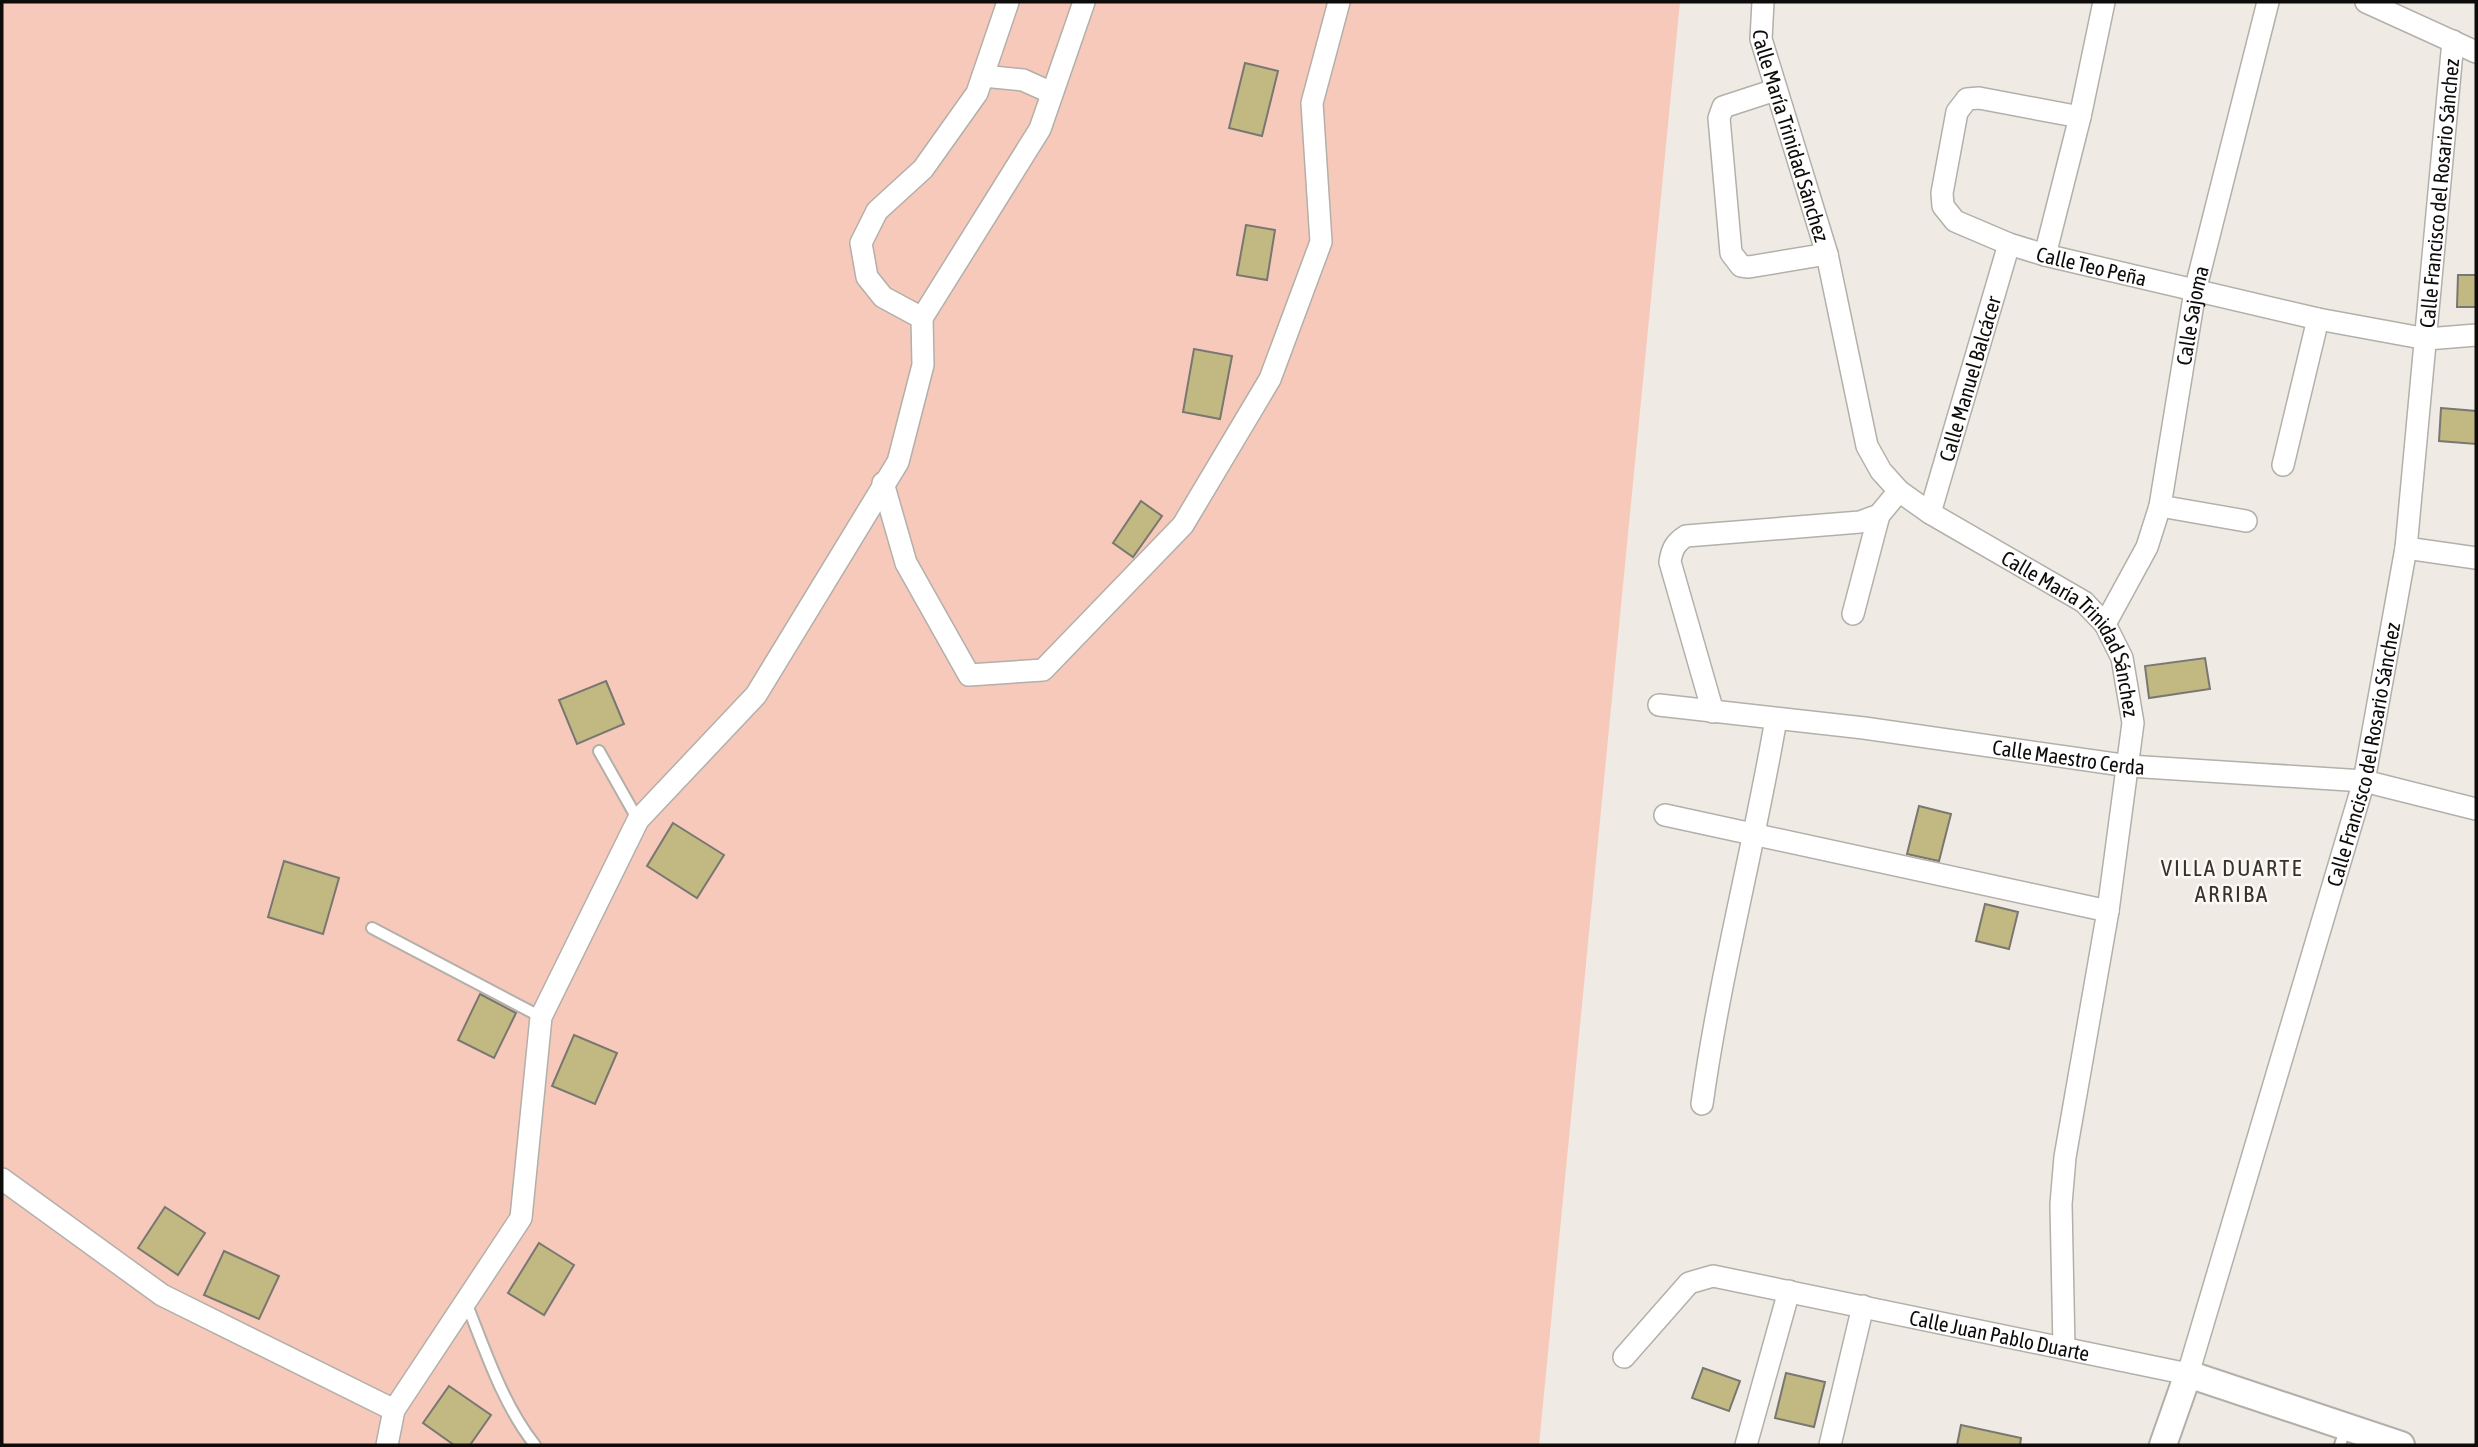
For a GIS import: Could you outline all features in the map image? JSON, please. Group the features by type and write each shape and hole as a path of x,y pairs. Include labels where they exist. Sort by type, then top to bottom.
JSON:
{"street":[{"path":"922,318 883,297 867,277 861,243 877,211 923,169 977,93 1008,2"},
{"path":"387,1445 394,1410 521,1218 541,1017 638,820 756,695 898,462 923,365 922,318 1041,129 1084,2"},
{"path":"883,483 906,563 969,675 1043,670 1183,525 1270,379 1321,242 1312,103 1339,2"},
{"name":"Calle María Trinidad Sánchez","path":"1763,2 1760,38 1828,254 1867,446 1881,471 1899,491 1930,513 2084,602 2105,624 2122,658 2133,723 2108,911 2065,1157 2061,1204 2064,1348"},
{"path":"2045,255 2080,117 2104,2"},
{"name":"Calle Sajoma","path":"2105,624 2147,547 2160,506 2194,291 2268,2"},
{"path":"2365,2 2476,52"},
{"name":"Calle Francisco del Rosario Sánchez","path":"2163,1445 2188,1374 2364,781 2406,548 2453,41"},
{"path":"983,76 1023,80 1052,93"},
{"path":"1775,90 1730,103 1723,107 1719,118 1731,253 1741,266 1749,267 1828,254"},
{"name":"Calle Teo Peña","path":"2080,117 1979,98 1967,99 1960,104 1942,206 1955,221 2009,244 2194,291 2318,319 2427,338 2476,335"},
{"name":"Calle Manuel Balcácer","path":"1930,513 2009,244"},
{"path":"2283,465 2318,319"},
{"path":"1853,614 1879,515 1899,491"},
{"path":"2160,506 2246,521"},
{"path":"1713,712 1670,562 1677,542 1686,536 1841,526 1879,515"},
{"path":"2406,548 2476,558"},
{"name":"Calle Maestro Cerda","path":"1659,705 2129,766 2364,781 2476,809"},
{"path":"1702,1104 1728,946 1756,837 1776,719"},
{"path":"1665,815 1756,837 2108,911"},
{"path":"2,1179 162,1295 321,1377 394,1410"},
{"name":"Calle Juan Pablo Duarte","path":"1624,1357 1689,1283 1700,1277 1713,1276 2188,1374 2343,1436 2401,1445"},
{"path":"1746,1445 1789,1291"},
{"path":"1830,1445 1863,1306"}],"lane":[{"path":"599,751 638,820"},
{"path":"372,929 541,1017"},
{"path":"466,1302 498,1380 524,1432 535,1445"}],"shaded area":[{"path":"2,2 1680,2 1539,1445 2,1445"}],"building":[{"path":"1245,63 1278,71 1262,136 1229,128"},
{"path":"1246,225 1275,230 1267,280 1237,275"},
{"path":"2458,275 2476,275 2476,307 2457,307"},
{"path":"1194,349 1232,356 1220,419 1183,412"},
{"path":"2441,408 2476,411 2476,444 2439,441"},
{"path":"1141,501 1162,516 1133,557 1113,543"},
{"path":"2205,658 2210,689 2149,698 2145,666"},
{"path":"606,681 624,724 577,744 559,700"},
{"path":"1919,806 1951,814 1939,861 1907,854"},
{"path":"673,823 724,855 697,898 647,866"},
{"path":"284,861 339,878 323,934 268,917"},
{"path":"1985,904 2018,912 2009,949 1976,941"},
{"path":"480,994 516,1013 494,1058 458,1040"},
{"path":"574,1035 617,1053 595,1104 552,1086"},
{"path":"165,1207 205,1233 178,1275 138,1248"},
{"path":"539,1243 574,1265 544,1315 508,1293"},
{"path":"224,1251 279,1276 259,1319 204,1295"},
{"path":"1703,1368 1740,1381 1729,1411 1692,1398"},
{"path":"1786,1373 1825,1382 1814,1427 1775,1418"},
{"path":"449,1386 491,1415 470,1445 454,1445 423,1423"},
{"path":"1961,1425 2021,1438 2020,1445 1957,1445"}],"district":[{"name":"VILLA DUARTE ARRIBA","path":"2232,881"}]}
